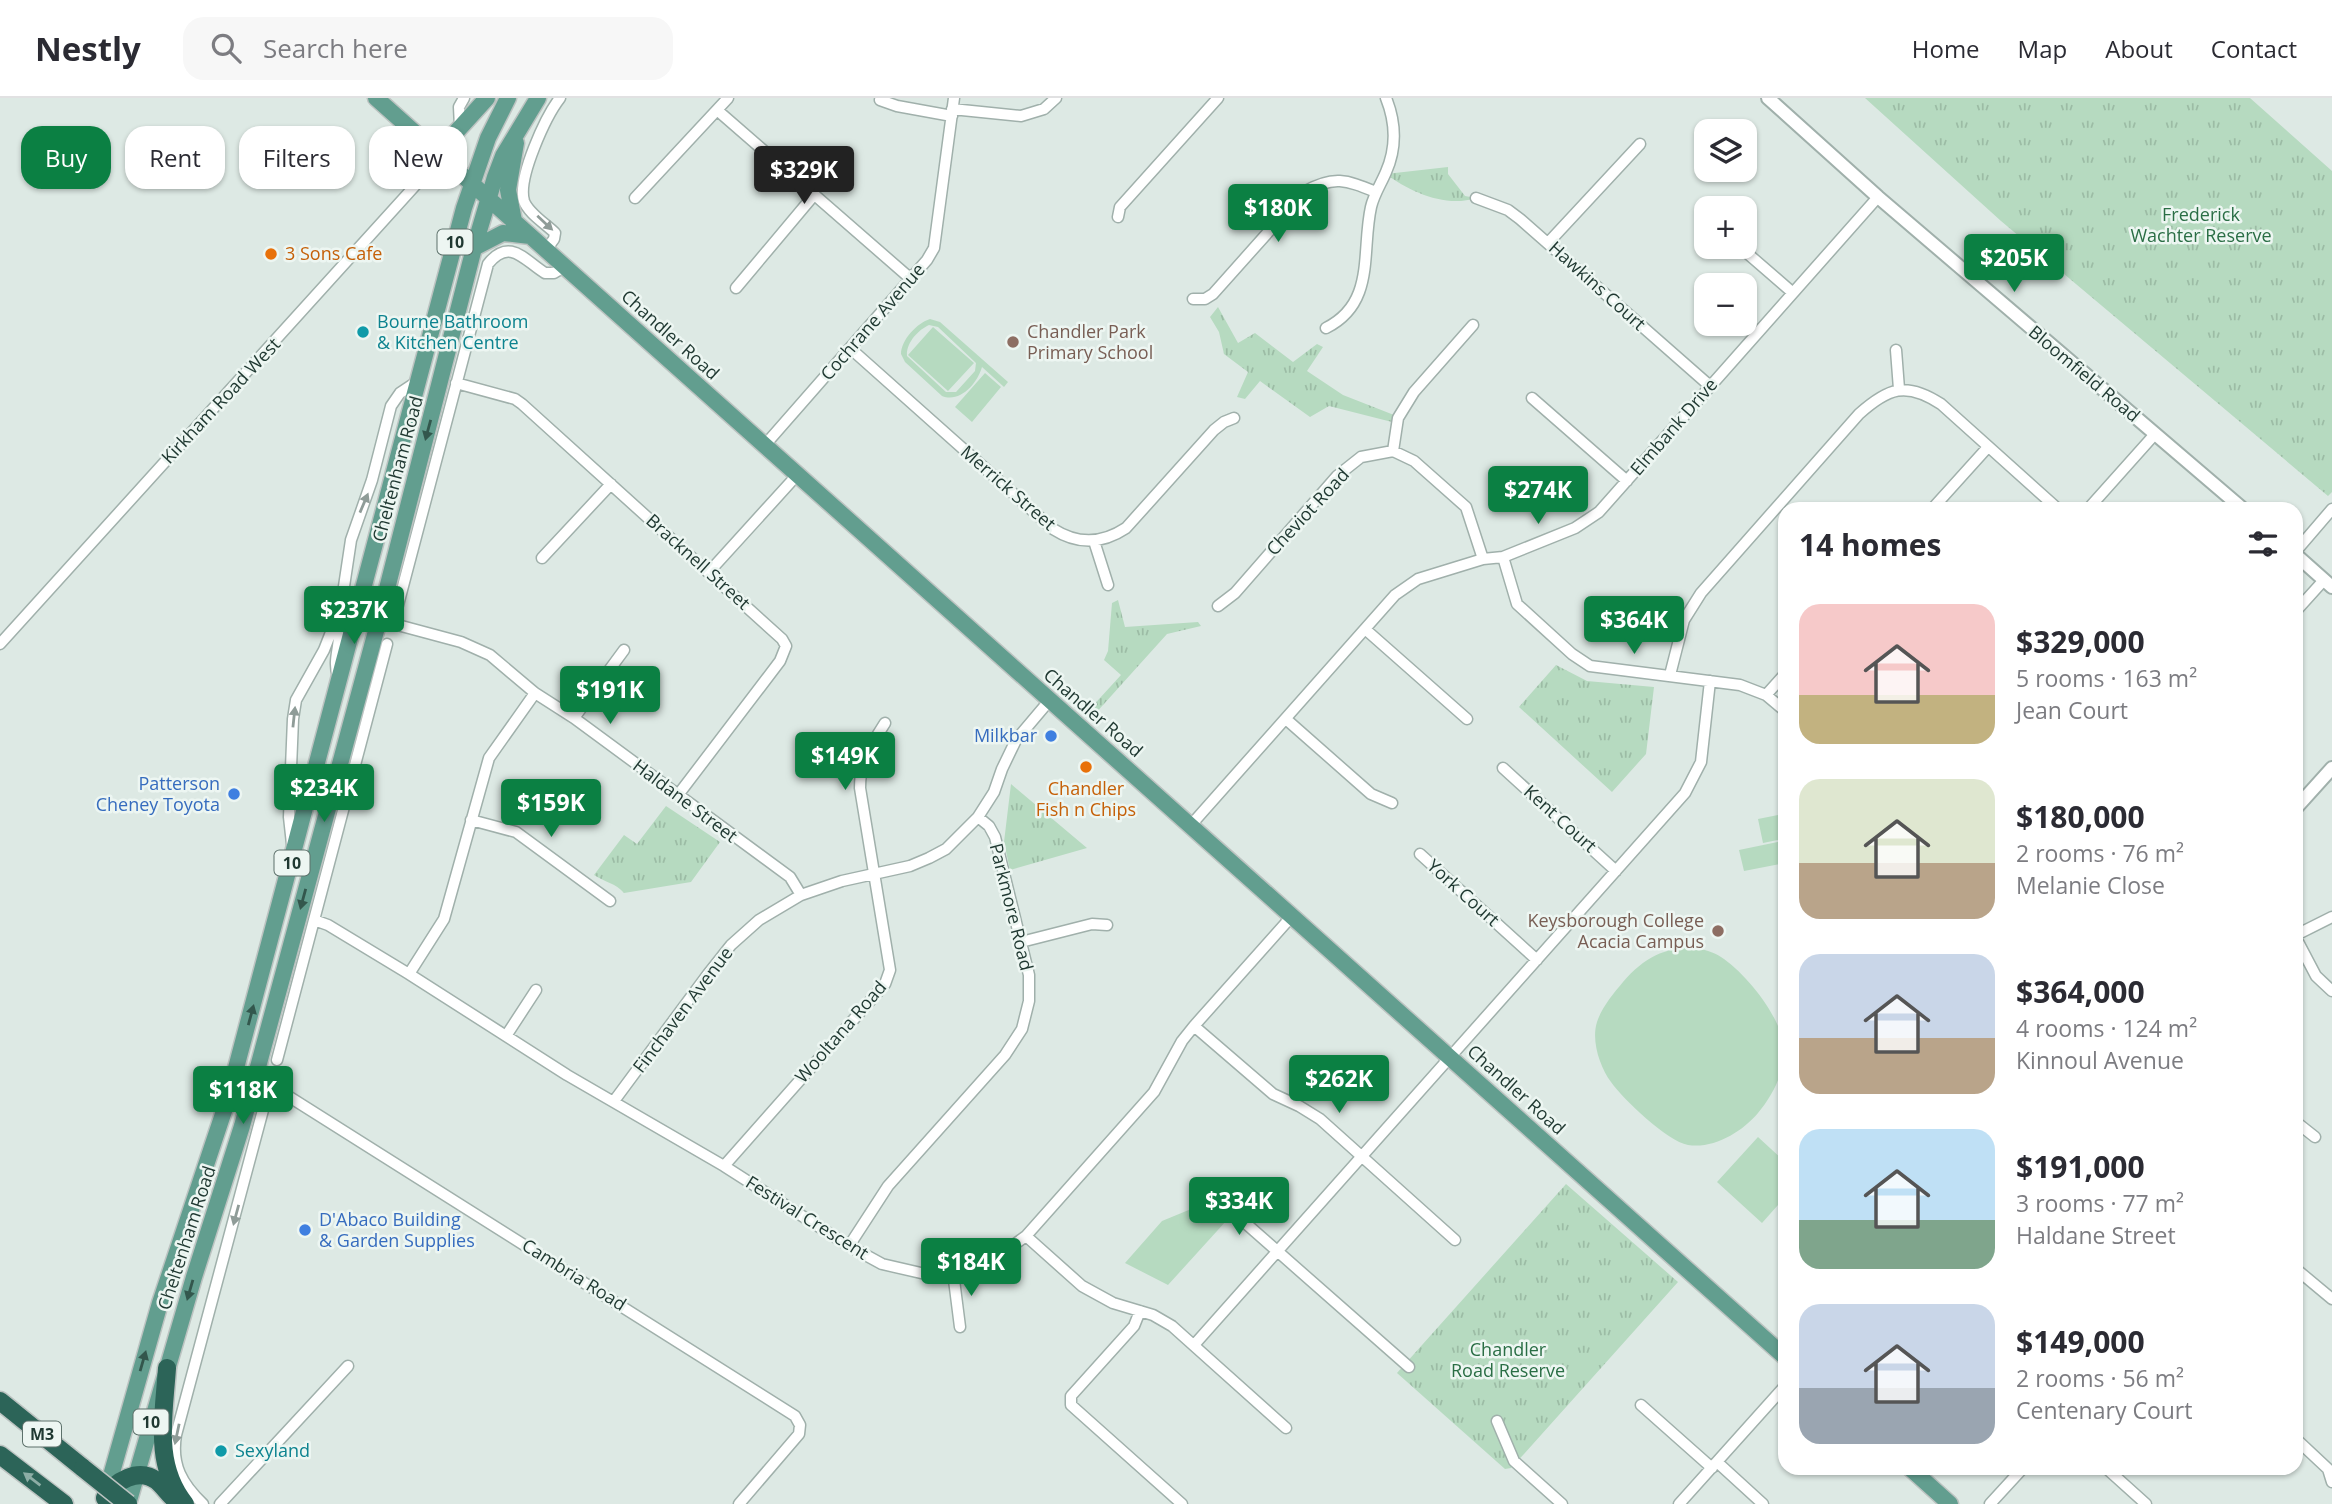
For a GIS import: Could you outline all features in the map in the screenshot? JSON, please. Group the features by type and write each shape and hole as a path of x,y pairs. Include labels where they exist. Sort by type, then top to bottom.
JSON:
{"highway":[{"path":"167,1368 162,1451 166,1470 182,1504"},
{"name":"M3","path":"0,1401 128,1504"},
{"name":"M3","path":"0,1455 64,1504"},
{"path":"104,1501 115,1484 125,1479 149,1477 156,1480 182,1504"}],"main road":[{"name":"Chandler Road","path":"376,98 407,126"},
{"path":"462,126 487,98"},
{"name":"Cheltenham Road","path":"104,1501 160,1303 233,1081 472,184 488,138 508,98"},
{"name":"Cheltenham Road","path":"128,1504 242,1126 386,622 474,248 503,156 538,98"},
{"path":"514,221 509,182 521,124"},
{"name":"Chandler Road","path":"467,180 1778,1351"},
{"path":"474,248 498,234 530,236"},
{"path":"349,645 365,624 386,622"},
{"path":"233,1081 253,1083"},
{"path":"1918,1475 1950,1504"}],"street":[{"path":"460,126 459,107 464,98"},
{"path":"546,250 555,233 527,206 523,196 540,132 560,98"},
{"path":"635,198 728,98"},
{"path":"880,100 897,106 953,107 1021,116 1044,110 1056,98"},
{"path":"1118,217 1120,207 1218,98"},
{"path":"1326,328 1339,321 1357,299 1363,283 1368,230 1376,192 1393,155 1393,114 1386,98"},
{"name":"Bloomfield Road","path":"1768,98 1878,197 2236,502"},
{"name":"Cochrane Avenue","path":"765,445 851,349 927,260 934,248 953,107"},
{"path":"717,110 911,279"},
{"path":"1548,243 1640,144"},
{"path":"1193,299 1205,299 1213,294 1304,192 1333,180 1350,181 1376,192"},
{"name":"Kirkham Road West","path":"0,645 409,189"},
{"path":"736,288 814,195"},
{"name":"Elmbank Drive","path":"1191,825 1287,720 1395,595 1418,579 1483,559 1503,557 1575,528 1599,512 1878,197"},
{"name":"Hawkins Court","path":"1476,198 1508,210 1710,386"},
{"name":"Cheltenham Road","path":"386,622 456,383 486,268 499,254 509,252 521,254 544,273 554,273 564,267"},
{"path":"1754,259 1793,293"},
{"path":"1473,325 1414,392 1398,418 1393,451 1414,461 1466,507 1483,559"},
{"name":"Merrick Street","path":"851,349 1054,529 1080,541 1094,541"},
{"path":"1896,350 1899,389"},
{"name":"Cheltenham Road","path":"293,858 289,817 295,705 321,657 335,622 343,593 351,540 372,480 391,406 400,393 418,381"},
{"name":"Bracknell Street","path":"456,383 515,399 522,404 709,572 782,639 786,646 780,661 678,795"},
{"path":"1781,502 1859,414 1883,395 1899,389 1914,390 1934,399 2050,502"},
{"path":"1532,398 1627,481"},
{"path":"1108,585 1094,541 1112,537 1126,528 1214,430 1234,418"},
{"path":"2094,502 2155,434"},
{"path":"1938,502 1988,447"},
{"name":"Cheviot Road","path":"1218,606 1235,593 1338,476 1360,457 1393,451"},
{"path":"709,572 798,474"},
{"path":"541,558 611,484"},
{"path":"1670,675 1684,620 1701,593 1778,506"},
{"path":"2303,544 2332,509"},
{"path":"1503,557 1517,604 1572,654 1590,666 1740,685 1766,695 1778,705"},
{"path":"2303,560 2328,584 2303,605"},
{"path":"335,622 340,634 335,660 339,681"},
{"name":"Haldane Street","path":"386,622 461,642 490,655 535,693 790,877 801,895"},
{"path":"1365,629 1467,719"},
{"path":"277,1060 387,644"},
{"path":"574,719 624,650"},
{"path":"1194,1345 1685,793 1701,762 1710,681"},
{"path":"1766,695 1778,682"},
{"path":"409,974 444,919 489,758 535,693"},
{"path":"978,817 994,792 1016,740 1049,701"},
{"path":"1287,720 1371,793 1392,803"},
{"name":"Wooltana Road","path":"724,1166 889,977 860,789 860,770 870,746 886,723"},
{"name":"Kent Court","path":"1503,768 1616,871"},
{"path":"2303,800 2332,768"},
{"name":"Finchaven Avenue","path":"614,1101 731,945 759,920 801,895 842,881 911,866 929,859 946,849 978,817"},
{"name":"Parkmore Road","path":"849,1246 898,1175 1014,1042 1025,1020 1031,989 1021,943 995,837 978,817"},
{"path":"471,820 516,832 610,901"},
{"name":"York Court","path":"1420,854 1537,960"},
{"name":"Festival Crescent","path":"314,920 328,925 409,974 506,1036 724,1166 849,1246 882,1264 922,1273 953,1272 1000,1255 1026,1236 1154,1092 1182,1041 1292,916"},
{"path":"2303,933 2332,918"},
{"path":"1021,943 1092,924 1107,925"},
{"path":"2303,951 2316,976 2332,991"},
{"path":"506,1036 536,990"},
{"path":"271,1020 289,1012"},
{"path":"1194,1026 1273,1094 1299,1105 1320,1119 1455,1240"},
{"name":"Cambria Road","path":"253,1083 288,1096 795,1416 800,1425 799,1434 739,1504"},
{"path":"204,1504 188,1489 180,1475 174,1447 263,1110"},
{"path":"242,1126 253,1149"},
{"path":"2303,1128 2315,1137"},
{"path":"1212,1201 1226,1206 1409,1367"},
{"path":"1026,1236 1082,1286 1113,1303 1153,1315 1172,1326 1286,1428"},
{"path":"953,1272 960,1327"},
{"path":"2303,1275 2332,1299"},
{"path":"1140,1311 1134,1326 1070,1396 1071,1405 1182,1504"},
{"path":"220,1504 348,1366"},
{"path":"1679,1504 1778,1394"},
{"path":"163,1417 185,1399"},
{"path":"1641,1405 1763,1504"},
{"path":"1497,1421 1514,1461 1562,1504"},
{"path":"2303,1446 2328,1469 2332,1482"},
{"path":"1990,1504 2017,1475"},
{"path":"2114,1475 2146,1504"}],"green space":[{"name":"Frederick Wachter Reserve","path":"1865,98 2250,98 2332,171 2332,492 2328,496 2001,221"},
{"path":"1448,167 1448,174 1465,196 1476,198 1465,201 1441,200 1406,187 1386,174"},
{"path":"1218,307 1238,343 1255,333 1293,362 1317,344 1323,347 1307,371 1343,395 1394,415 1392,422 1329,406 1310,417 1260,381 1245,399 1237,397 1248,372 1224,354 1219,332 1210,317"},
{"path":"930,319 940,322 1008,382 1004,387 982,367 967,390 955,397 942,396 905,362 901,354 907,338","holes":["929,325 938,327 976,363 975,371 956,392 946,392 907,356 908,346 921,330"]},
{"path":"933,327 974,363 948,391 908,355"},
{"path":"985,373 1001,387 972,422 955,407"},
{"path":"1118,600 1125,627 1198,622 1201,626 1167,634 1094,715 1089,710 1121,675 1104,660 1108,651 1112,603"},
{"path":"1556,665 1587,681 1654,687 1646,754 1612,792 1519,707"},
{"path":"1011,784 1087,848 1010,870 1004,842"},
{"path":"666,806 720,842 691,882 624,893 594,875 624,835 637,844"},
{"path":"1778,815 1778,840 1763,843 1758,819"},
{"path":"1778,842 1778,864 1744,871 1739,850"},
{"path":"1696,947 1721,957 1752,986 1778,1026 1778,1079 1768,1099 1758,1113 1736,1133 1717,1142 1698,1146 1679,1142 1669,1136 1646,1119 1626,1099 1603,1069 1595,1037 1597,1022 1605,1006 1623,982 1647,960 1674,949"},
{"path":"1758,1137 1778,1156 1778,1205 1762,1223 1717,1182"},
{"name":"Chandler Road Reserve","path":"1566,1184 1678,1282 1524,1454 1511,1468 1505,1469 1397,1373"},
{"path":"1196,1207 1197,1213 1206,1218 1215,1219 1221,1216 1227,1220 1168,1285 1125,1263 1162,1221"}],"place":[{"name":"3 Sons Cafe","path":"271,254"},
{"name":"Bourne Bathroom & Kitchen Centre","path":"363,332"},
{"name":"Chandler Park Primary School","path":"1013,342"},
{"name":"Milkbar","path":"1051,736"},
{"name":"Chandler Fish n Chips","path":"1086,767"},
{"name":"Patterson Cheney Toyota","path":"234,794"},
{"name":"Keysborough College Acacia Campus","path":"1718,931"},
{"name":"D'Abaco Building & Garden Supplies","path":"305,1230"},
{"name":"Sexyland","path":"221,1451"}]}
